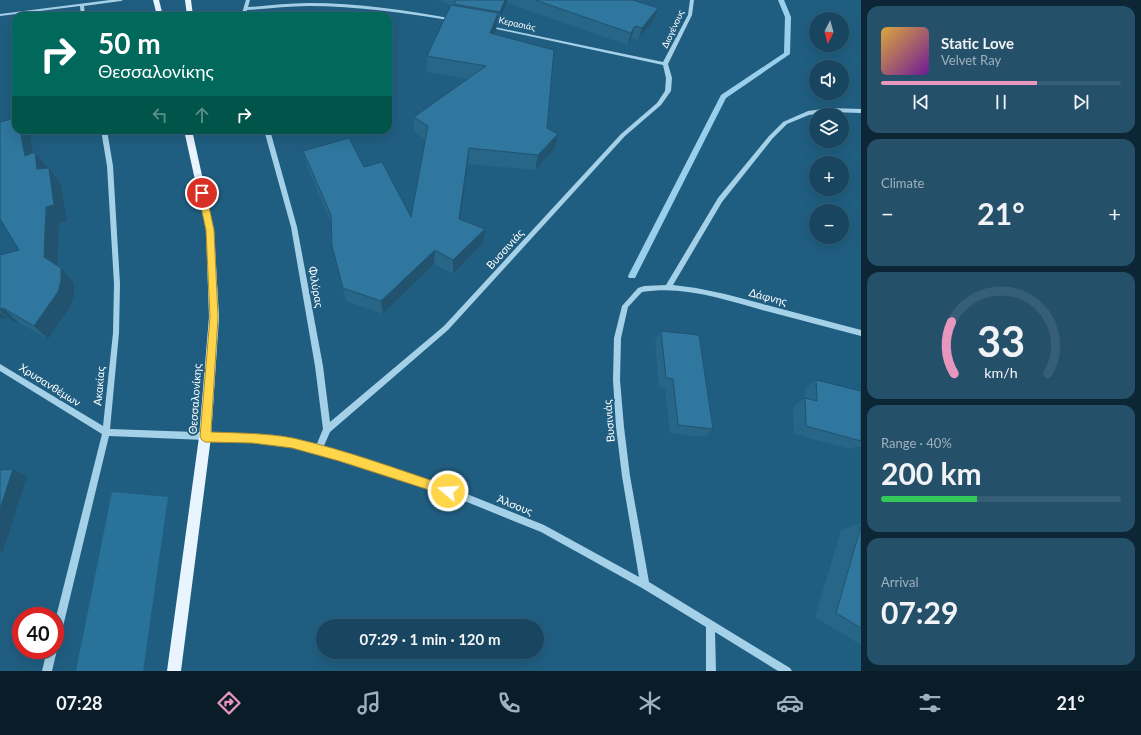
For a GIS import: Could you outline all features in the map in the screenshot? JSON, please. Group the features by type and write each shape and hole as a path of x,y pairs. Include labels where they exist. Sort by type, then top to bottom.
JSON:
{"main road":[{"path":"156,0 159,12"},
{"path":"188,0 190,12"},
{"name":"Θεσσαλονίκης","path":"174,671 205,437 214,317 210,230 189,134"}],"street":[{"path":"20,12 82,6 121,0"},
{"path":"244,12 248,0"},
{"name":"Διογένους","path":"665,64 690,15 692,0"},
{"path":"245,9 314,2 405,12 457,20"},
{"path":"82,6 83,12"},
{"path":"0,14 12,13"},
{"name":"Κερασιάς","path":"478,24 665,64"},
{"name":"Βυσσινιάς","path":"327,428 446,328 623,135 659,104 668,91 669,78 665,64"},
{"path":"668,287 720,200 771,137 785,123 808,113 830,110 861,111"},
{"name":"Ακακίας","path":"63,607 106,432 116,332 117,284 110,166 105,134"},
{"name":"Φιλύρας","path":"268,134 294,227 319,366 327,428"},
{"name":"Δάφνης","path":"668,287 703,291 861,333"},
{"name":"Βυσινιάς","path":"645,585 624,464 616,369 618,329 625,306 631,297 640,290 668,287"},
{"name":"Χρυσανθέμων","path":"0,367 106,432 205,437"},
{"path":"318,449 327,428"},
{"name":"Άλσους","path":"205,437 252,438 292,443 318,449 462,496 544,529 645,585 787,671"},
{"path":"710,624 711,671"},
{"path":"47,671 50,659"}],"shaded area":[{"path":"112,492 168,497 143,671 76,671"}],"building":[{"path":"456,0 505,0 500,12 454,4"},
{"path":"535,0 633,0 658,8 642,28 635,26 631,33"},
{"path":"451,5 498,13 490,33 554,50 547,128 558,134 538,155 469,148 459,219 485,229 453,260 435,250 381,301 343,288 332,246 331,215 303,151 349,138 364,167 382,162 411,217 428,126 414,117 486,66 427,56"},
{"path":"12,119 12,134 21,134 25,156 35,152 37,169 49,168 54,205 46,207 44,257 61,268 61,281 58,292 34,326 3,308 0,309 0,255 19,250 0,219 0,122"},
{"path":"661,331 699,335 713,429 678,425 673,379 666,378"},
{"path":"816,380 861,391 861,441 806,426 805,398 817,401"},
{"path":"13,469 0,509 0,470"},
{"path":"861,526 861,628 836,613"}],"waterway":[{"path":"632,276 723,97 787,54 788,17 781,0"}],"route":[{"path":"202,193 210,230 214,317 205,437 252,438 292,443 318,449 448,491"}]}
